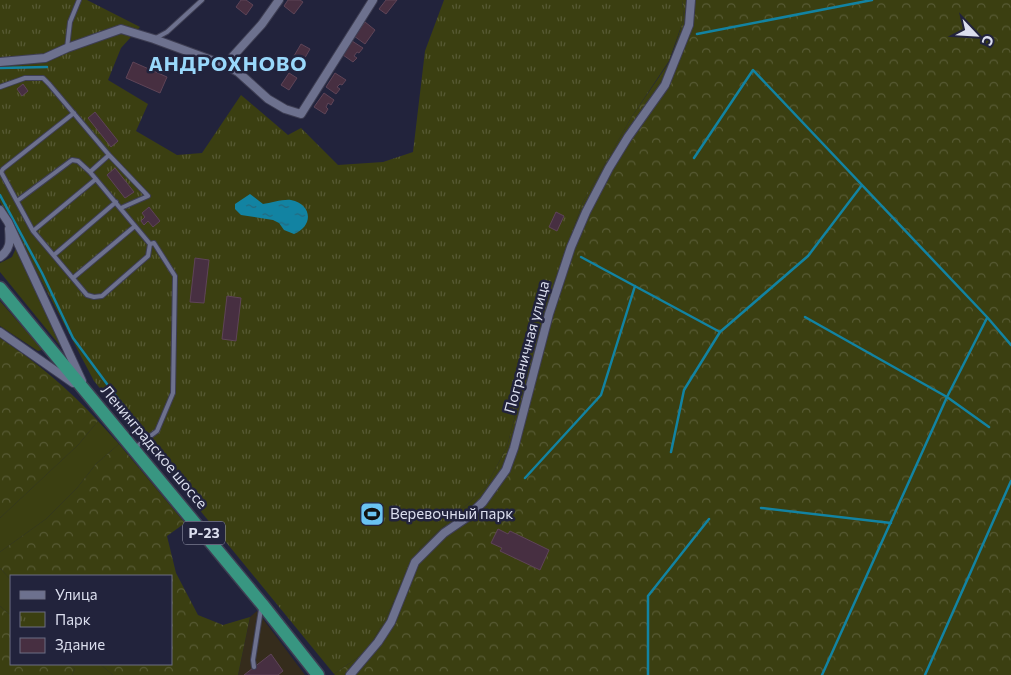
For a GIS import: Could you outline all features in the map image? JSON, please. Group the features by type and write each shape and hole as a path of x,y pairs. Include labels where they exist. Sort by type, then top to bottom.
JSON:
{"highway":[{"name":"Ленинградское шоссе","path":"0,288 262,604 318,675"}],"street":[{"path":"225,65 262,24 279,0"},
{"path":"0,62 45,58 67,48 120,30 154,39 225,65 238,72 268,98 285,109 301,114 373,0"},
{"name":"Пограничная улица","path":"350,675 378,642 391,622 415,562 444,533 466,518 483,502 506,470 514,448 549,314 571,247 586,212 615,157 665,85 689,25 691,0"},
{"path":"0,210 8,222 87,392"},
{"path":"0,257 6,252 10,244 8,222"},
{"path":"0,332 87,392"}],"lane":[{"path":"67,48 70,22 79,0"},
{"path":"154,39 167,32 202,0"},
{"path":"0,87 25,78 43,78 109,155 148,196 121,208"},
{"path":"74,113 4,169 2,176 33,230 87,295 94,297 102,296 148,256 150,244"},
{"path":"90,172 109,155"},
{"path":"17,201 72,160 78,161 90,172 150,244 154,243 175,276 173,393 157,431 134,449"},
{"path":"33,230 96,179"},
{"path":"54,255 116,202"},
{"path":"73,278 135,226"},
{"path":"254,667 253,660 262,604"}],"shaded area":[{"path":"257,611 305,675 238,675 250,617"}],"green space":[{"path":"0,0 87,0 140,27 121,48 108,80 148,104 136,131 177,155 202,153 241,95 288,135 301,128 338,165 383,162 413,152 425,51 444,0 682,0 684,18 669,61 631,118 583,202 537,330 507,447 485,488 420,548 367,651 334,674 94,381 0,202"},
{"path":"682,0 1011,0 1011,675 335,675 367,651 420,548 485,488 507,447 537,330 583,202 631,118 670,61 684,18"},
{"path":"16,248 62,344 61,347 0,272 0,263 12,257"},
{"path":"0,301 42,350 38,351 0,326"},
{"path":"0,338 52,377 98,421 78,445 0,518"},
{"path":"98,421 119,444 96,464 77,488 46,519 0,552 0,518 78,445"},
{"path":"119,444 185,523 167,536 176,573 198,615 223,625 250,617 238,675 113,675 101,665 172,665 172,575 10,575 10,579 0,568 0,552 46,519 77,488 96,464"},
{"path":"0,568 10,579 10,615 0,606"},
{"path":"0,606 10,615 10,665 70,665 75,669 72,675 0,675"},
{"path":"70,665 101,665 113,675 72,675 75,669"}],"water":[{"path":"250,194 263,204 288,200 298,202 306,210 308,216 305,226 294,234 284,230 279,223 273,220 241,215 235,209 235,204"}],"building":[{"path":"241,0 246,0 253,5 246,15 236,7"},
{"path":"288,0 300,0 303,2 294,14 284,6"},
{"path":"386,0 397,0 386,14 379,9"},
{"path":"365,22 375,30 365,44 354,36"},
{"path":"352,41 363,48 354,56 357,58 353,62 343,55"},
{"path":"301,44 310,49 303,61 294,56"},
{"path":"133,62 167,77 160,93 126,78"},
{"path":"289,73 297,78 289,90 281,85"},
{"path":"335,73 346,80 337,87 340,89 336,94 326,87"},
{"path":"23,84 28,91 22,96 17,89"},
{"path":"324,93 334,100 331,105 328,103 326,107 328,109 325,114 314,107"},
{"path":"95,112 118,141 111,147 88,118"},
{"path":"115,168 134,192 125,198 107,175"},
{"path":"149,207 160,221 153,227 148,221 144,225 141,221 145,217 142,213"},
{"path":"556,212 564,216 557,231 549,227"},
{"path":"195,258 209,260 204,303 190,302"},
{"path":"227,296 241,298 236,341 222,339"},
{"path":"498,529 508,534 510,531 549,550 540,570 500,551 502,548 491,543"},
{"path":"271,654 283,671 278,675 244,675"}],"waterway":[{"path":"697,34 872,0"},
{"path":"0,68 47,67"},
{"path":"694,158 753,70 987,317 1011,345"},
{"path":"671,452 684,390 720,332 808,256 862,185"},
{"path":"0,195 42,273 73,338 138,426"},
{"path":"581,257 720,332"},
{"path":"525,478 601,395 635,286"},
{"path":"805,317 947,397 989,427"},
{"path":"822,675 947,397 987,318"},
{"path":"925,675 1011,481"},
{"path":"761,508 891,523"},
{"path":"648,675 648,596 709,519"}],"place":[{"name":"Веревочный парк","path":"372,514"}],"district":[{"name":"АНДРОХНОВО","path":"228,64"}]}
